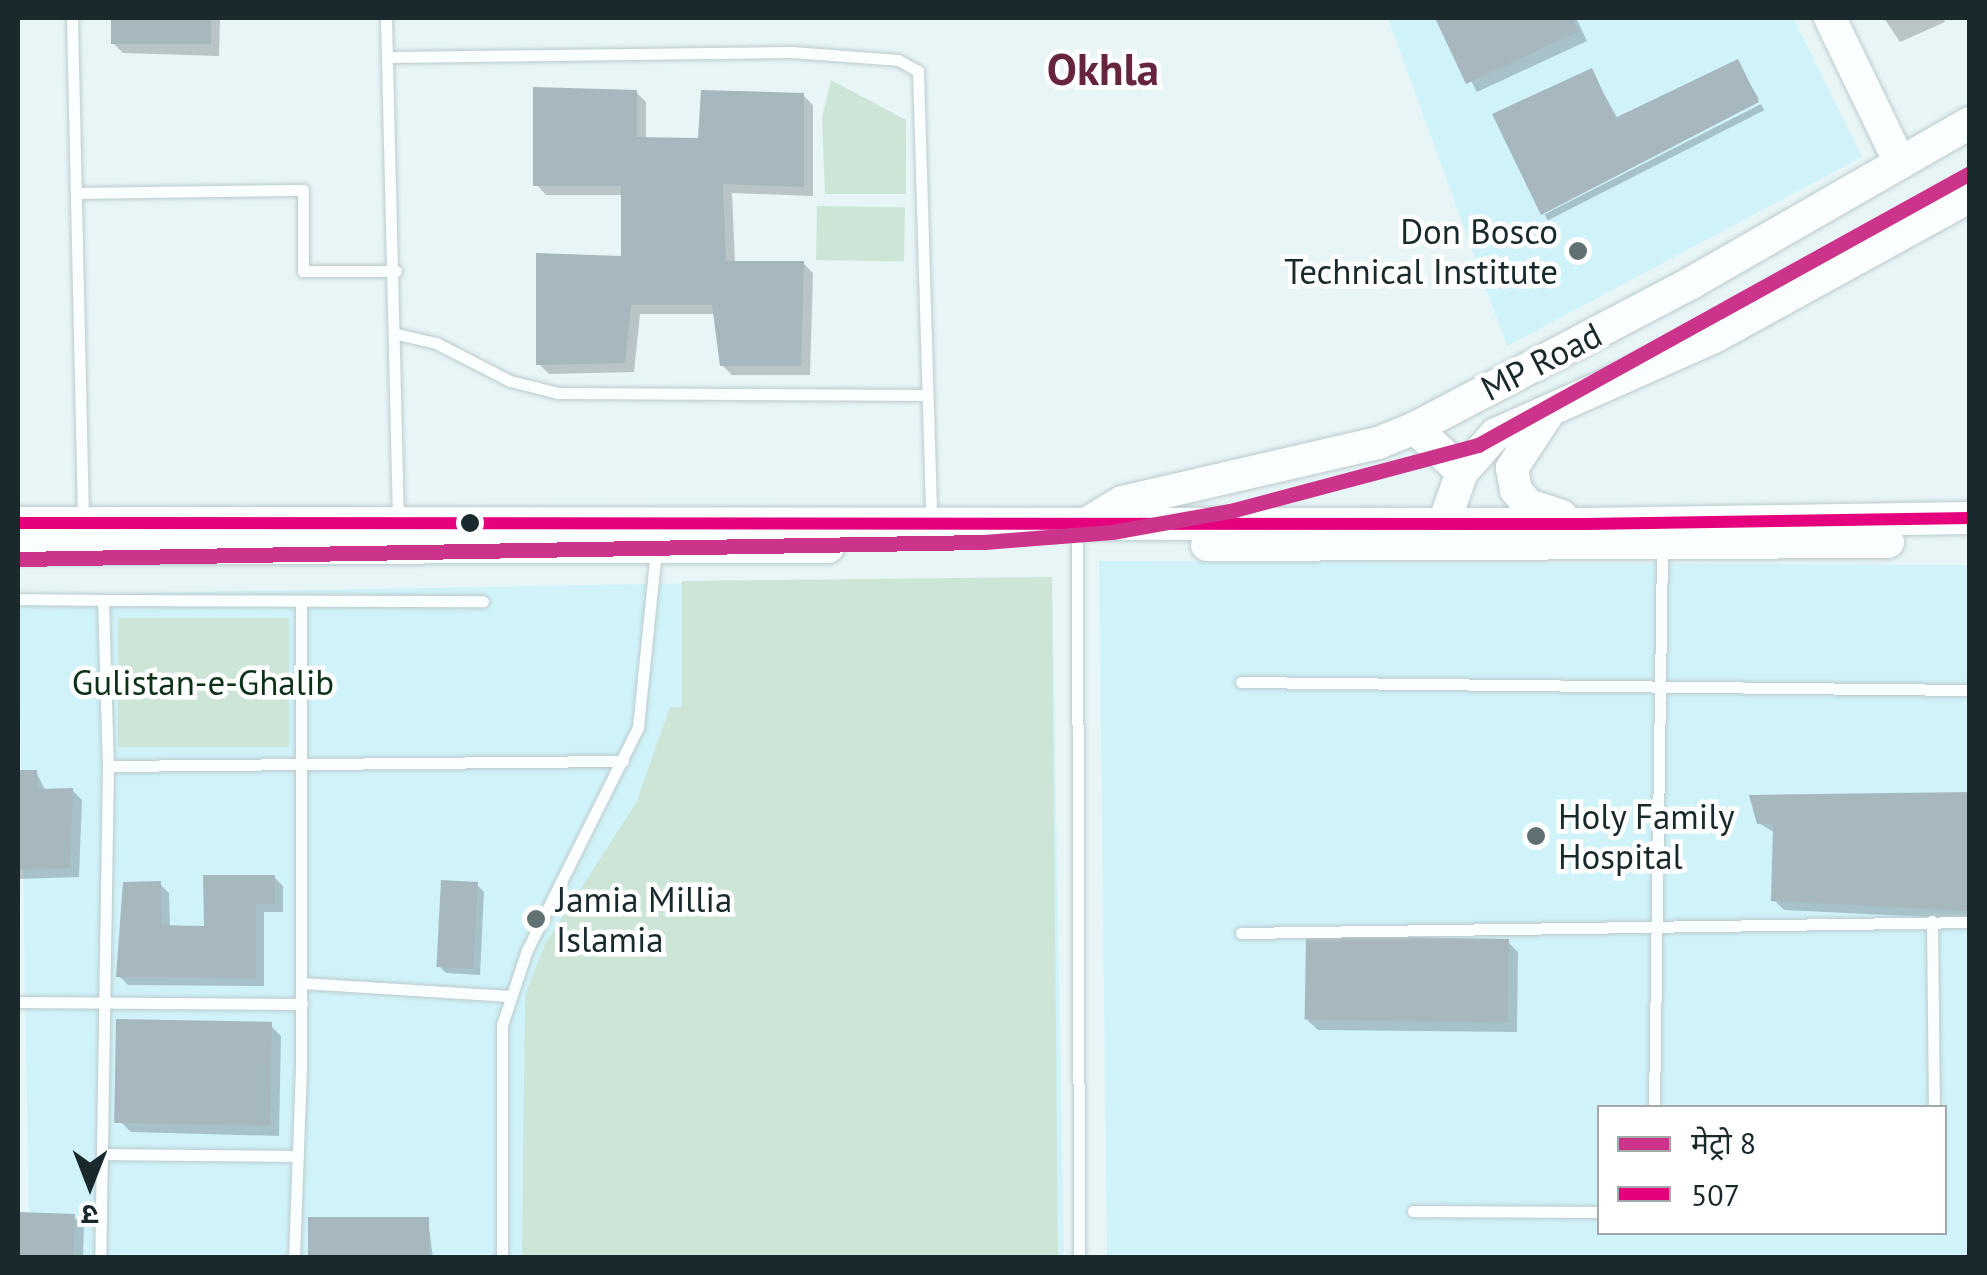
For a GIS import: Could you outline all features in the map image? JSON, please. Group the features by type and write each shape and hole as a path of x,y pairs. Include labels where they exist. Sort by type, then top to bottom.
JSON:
{"main road":[{"path":"1830,18 1900,163"},
{"name":"MP Road","path":"1082,538 1122,502 1378,444 1415,428 1693,282 1970,123"},
{"name":"MP Road","path":"1445,533 1462,472 1496,434 1556,404 1714,337 1970,196"},
{"path":"1556,404 1523,444 1512,468 1516,490 1528,505 1585,524"},
{"path":"1415,428 1462,472"},
{"path":"18,522 82,523 209,536 656,548 1445,533 1585,524 1970,518"},
{"path":"18,548 398,524 932,525 1082,538"},
{"path":"1445,533 1662,547 1970,540"}],"lane":[{"path":"72,18 82,523"},
{"path":"386,18 396,270 398,524"},
{"path":"390,57 792,52 910,64 923,92 932,525"},
{"path":"78,193 303,190 303,270 396,270"},
{"path":"397,334 436,343 510,382 558,393 928,395"},
{"path":"1079,1258 1082,538"},
{"path":"1654,1105 1662,547"},
{"path":"502,1258 500,1052 510,996 623,761 644,699 656,548"},
{"path":"18,599 483,601"},
{"path":"100,1258 108,766 103,600"},
{"path":"294,1258 302,1004 302,601"},
{"path":"1241,682 1659,691 1970,690"},
{"path":"108,766 304,760 623,761"},
{"path":"1932,922 1934,1105"},
{"path":"1241,933 1970,922"},
{"path":"302,983 510,996"},
{"path":"18,1002 302,1004"},
{"path":"102,1154 298,1156"},
{"path":"1413,1211 1597,1212"}],"shaded area":[{"name":"Don Bosco Technical Institute","path":"1388,18 1793,18 1862,157 1507,346"},
{"name":"Holy Family Hospital","path":"1099,561 1969,565 1969,1257 1107,1257"},
{"name":"Jamia Millia Islamia","path":"1052,577 1064,1257 30,1258 18,595"}],"green space":[{"path":"831,80 906,120 906,194 825,194 822,117"},
{"path":"817,206 905,208 904,262 816,260"},
{"path":"1052,577 1058,1257 522,1257 525,995 545,944 636,803 670,707 682,707 682,581"},
{"name":"Gulistan-e-Ghalib","path":"118,618 289,618 289,747 118,747"}],"building":[{"path":"111,18 211,18 211,44 111,44"},
{"path":"1435,18 1573,18 1579,31 1466,84"},
{"path":"1738,59 1759,102 1541,215 1492,114 1592,68 1615,118"},
{"path":"533,87 637,90 637,137 698,138 701,90 804,93 804,187 723,184 726,261 804,261 801,366 720,366 712,305 631,305 625,363 536,365 536,253 621,256 621,186 533,186"},
{"path":"18,770 37,770 38,789 73,788 70,868 18,870"},
{"path":"1970,792 1970,911 1771,901 1773,824 1757,824 1749,795"},
{"path":"203,875 275,875 275,904 256,904 256,978 116,977 123,882 161,881 162,925 204,926"},
{"path":"441,880 478,882 473,969 436,967"},
{"path":"1306,935 1509,939 1508,1023 1305,1019"},
{"path":"116,1019 272,1022 270,1126 114,1123"},
{"path":"18,1212 75,1214 73,1258 18,1258"},
{"path":"308,1217 429,1217 429,1258 308,1258"}],"metro line":[{"name":"8","path":"18,559 984,542 1112,532 1230,511 1478,445 1970,173"}],"transit line":[{"name":"507","path":"18,523 1585,524 1970,518"}],"place":[{"name":"Don Bosco Technical Institute","path":"1578,251"},
{"name":"Holy Family Hospital","path":"1536,836"},
{"name":"Jamia Millia Islamia","path":"536,919"}],"district":[{"name":"Okhla","path":"1103,69"}]}
